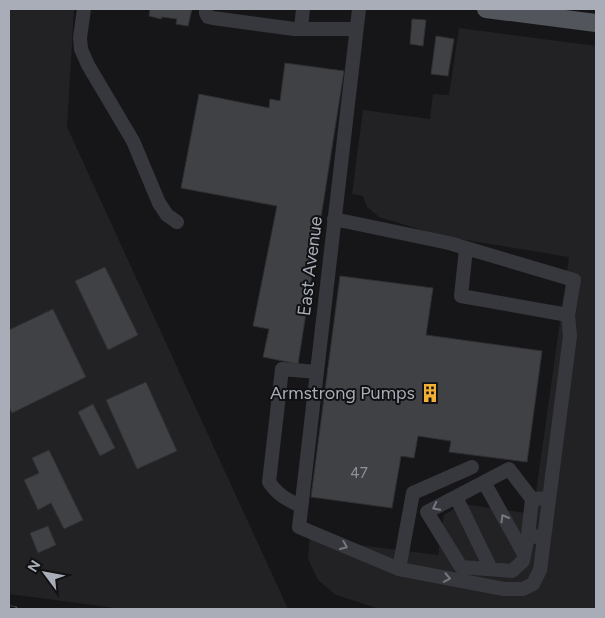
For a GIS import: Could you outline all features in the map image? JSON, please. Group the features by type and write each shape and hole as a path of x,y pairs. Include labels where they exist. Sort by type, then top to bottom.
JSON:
{"main road":[{"path":"486,9 515,11 596,24"}],"street":[{"path":"84,9 80,38 84,57 133,141 159,203 167,215 176,222"},
{"path":"206,9 208,16 213,18 301,28 356,28"},
{"path":"301,28 303,9"},
{"name":"East Avenue","path":"358,9 299,527 399,569"},
{"path":"334,219 449,243 574,280 568,315 570,336 540,570 533,584 523,589 504,589 399,569 413,493 472,467"},
{"path":"466,248 461,296 568,315"},
{"path":"301,506 284,498 276,492 269,482 282,368 317,372"},
{"path":"509,469 532,499 523,561 512,571 461,567 427,512 484,482 509,469"},
{"path":"484,482 524,554"},
{"path":"456,497 491,569"},
{"path":"532,499 549,498"},
{"path":"528,535 544,538"}],"shaded area":[{"path":"9,9 74,9 67,127 288,609 123,609 9,594"},
{"path":"459,28 596,46 596,609 380,609 336,595 318,580 308,559 310,533 319,540 438,555 444,515 463,504 533,514 569,257 441,236 379,217 367,207 363,196 352,194 363,110 430,119 433,94 449,95"}],"building":[{"path":"150,9 192,9 188,26 176,24 177,19 162,17 161,19 149,16"},
{"path":"412,19 426,20 423,46 410,44"},
{"path":"436,36 454,39 448,76 431,74"},
{"path":"285,63 344,71 298,364 263,357 269,329 253,326 277,206 181,188 199,94 269,108 270,99 280,101"},
{"path":"105,267 138,335 108,350 75,281"},
{"name":"Armstrong Pumps","path":"340,276 433,288 426,335 542,351 527,462 449,452 451,441 418,436 414,458 401,456 392,508 311,497"},
{"path":"53,309 86,377 12,413 9,407 9,330"},
{"path":"146,382 177,451 137,469 106,400"},
{"path":"93,404 115,448 100,456 78,412"},
{"path":"49,450 83,520 64,529 51,503 38,510 24,480 39,473 32,458"},
{"path":"48,526 56,545 38,553 30,533"}],"railway":[{"path":"9,608 15,609"}],"place":[{"name":"Armstrong Pumps","path":"430,393"}]}
